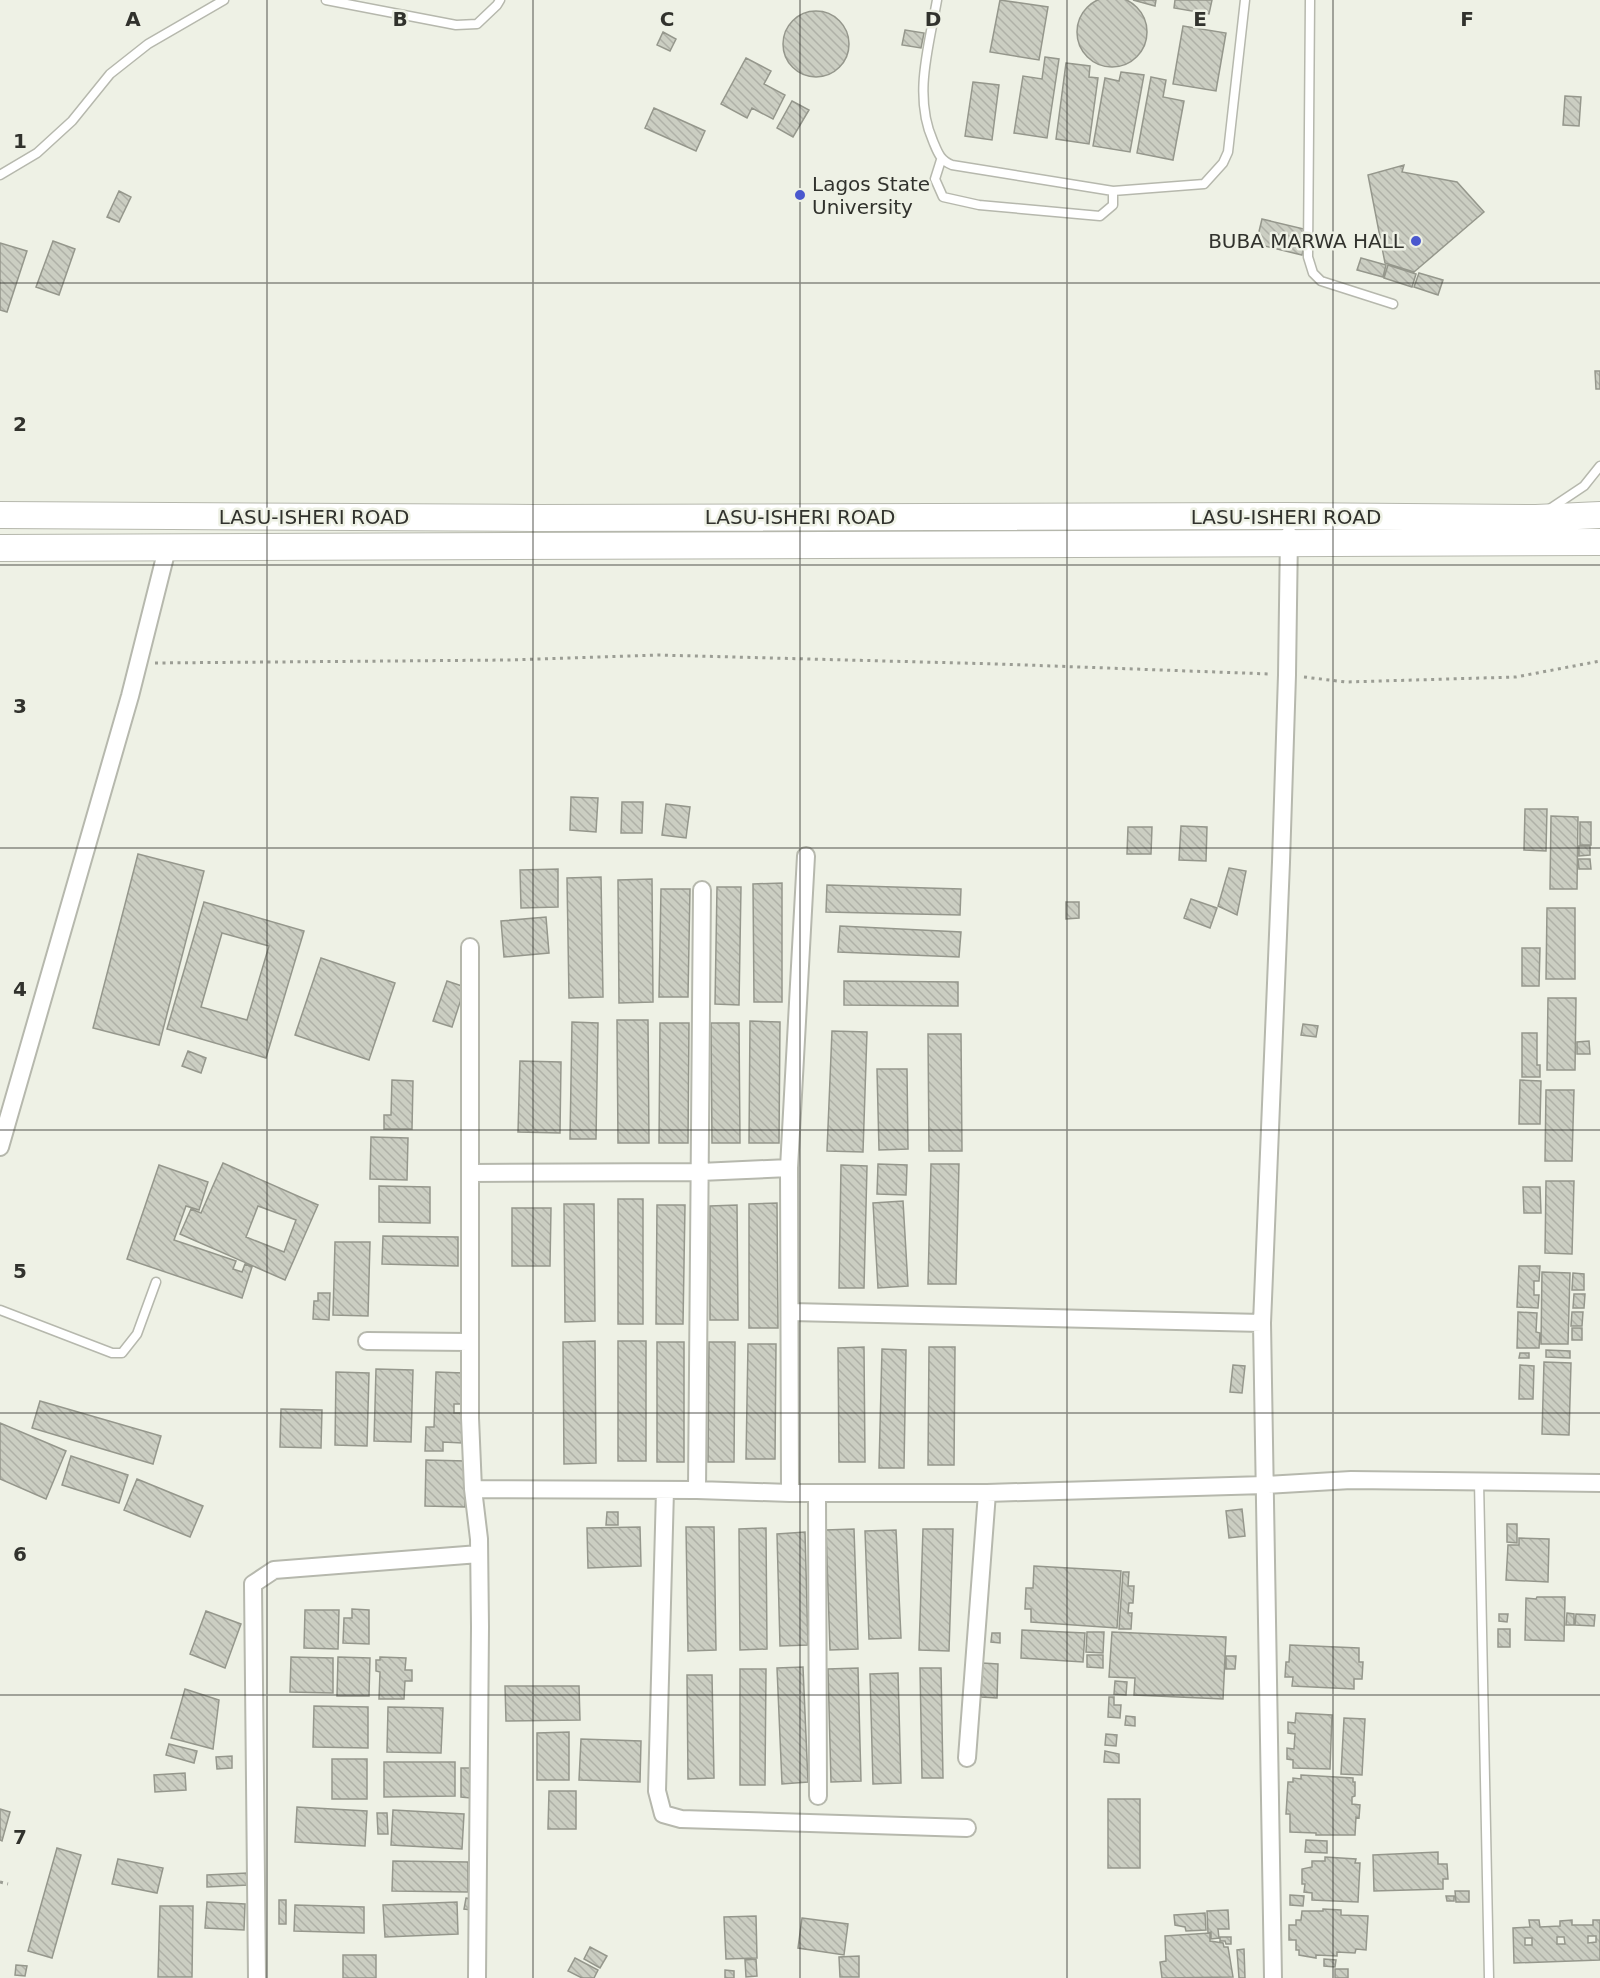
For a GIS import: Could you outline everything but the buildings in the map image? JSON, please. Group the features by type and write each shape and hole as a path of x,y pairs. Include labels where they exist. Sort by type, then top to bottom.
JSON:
{"main road":[{"name":"LASU-ISHERI ROAD","path":"0,515 522,518 1287,516 1536,518 1600,515"},
{"name":"LASU-ISHERI ROAD","path":"0,548 775,547 1290,542 1600,542"}],"street":[{"path":"1272,1978 1262,1323 1287,675 1290,542 1287,516"},
{"path":"0,1147 138,664 167,549"},
{"path":"790,1493 789,1168 806,856"},
{"path":"696,1490 702,890"},
{"path":"470,947 469,1342 473,1489 479,1554 477,1978"},
{"path":"470,1173 700,1172 789,1168"},
{"path":"791,1312 1262,1323"},
{"path":"368,1341 469,1342"},
{"path":"473,1489 987,1493 1265,1485 1351,1480 1600,1483"},
{"path":"665,1490 657,1791 663,1814 681,1819 967,1828"},
{"path":"817,1493 818,1796"},
{"path":"967,1758 987,1493"},
{"path":"257,1978 253,1584 274,1570 479,1554"}],"lane":[{"path":"0,175 37,153 64,129 110,74 140,50 224,0"},
{"path":"326,0 456,26 477,24 500,0"},
{"path":"937,0 923,84 926,126 941,160 935,179 943,197 979,205 1100,216 1113,205 1113,191"},
{"path":"941,160 952,165 1113,191 1204,184 1223,163 1227,152 1245,0"},
{"path":"1310,0 1308,257 1312,273 1321,281 1393,304"},
{"path":"1536,518 1584,486 1600,466"},
{"path":"0,1310 111,1353 122,1353 137,1334 156,1282"},
{"path":"1479,1481 1489,1978"}],"path":[{"path":"138,664 509,660 658,655 998,664 1287,675 1346,682 1516,677 1600,661"},
{"path":"0,1882 8,1884"}],"place":[{"name":"Lagos State University","path":"800,195"},
{"name":"BUBA MARWA HALL","path":"1416,241"}]}
